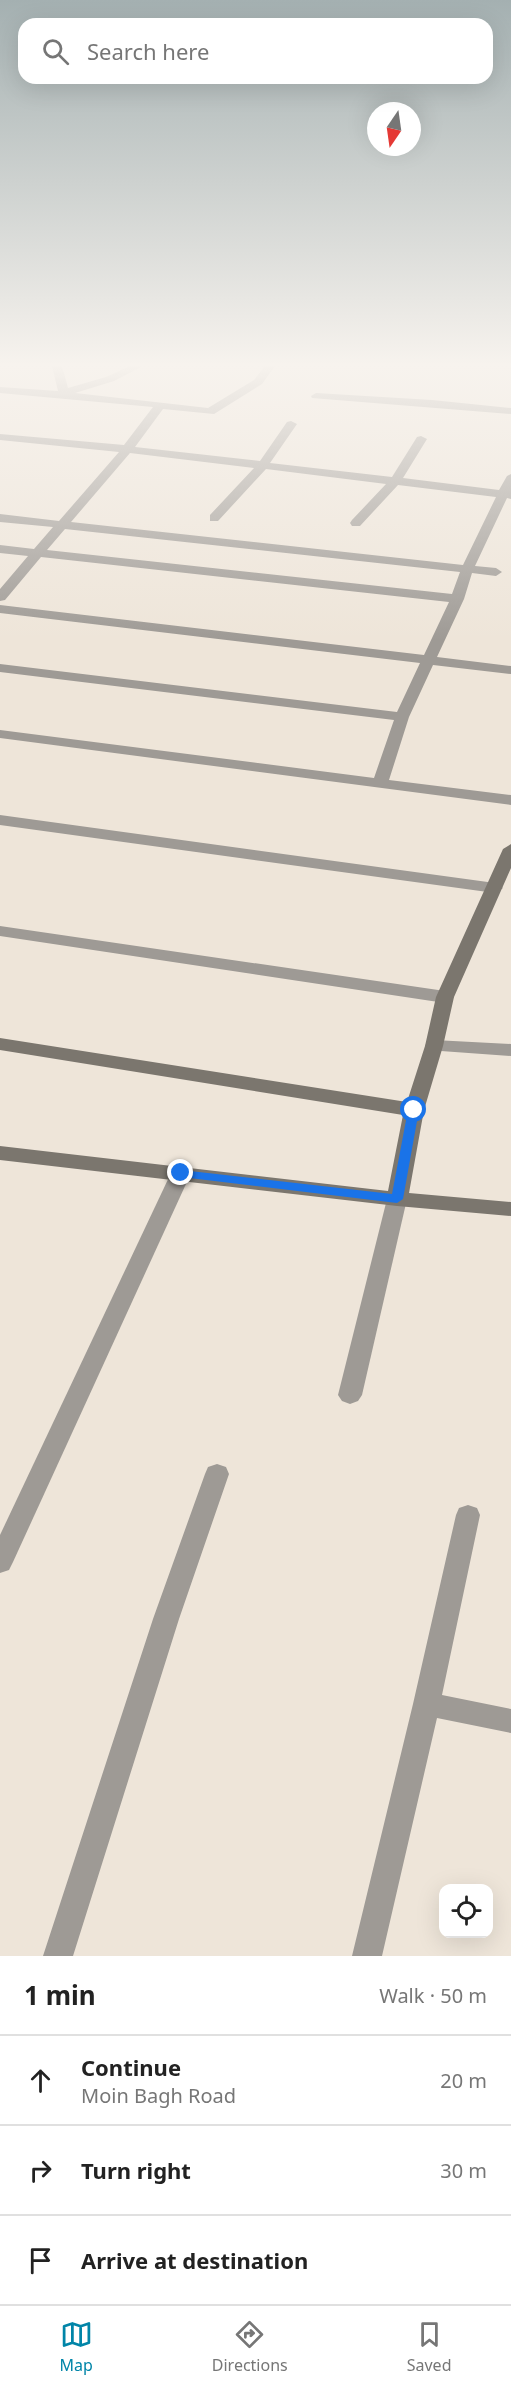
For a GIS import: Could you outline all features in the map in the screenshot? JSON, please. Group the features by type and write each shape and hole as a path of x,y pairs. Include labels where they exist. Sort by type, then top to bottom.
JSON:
{"street":[{"path":"0,597 120,457"},
{"path":"197,457 507,494"},
{"path":"214,518 268,457"},
{"path":"356,523 396,480 410,457"},
{"path":"381,782 402,717 457,599 467,569 507,494 511,478"},
{"path":"0,518 496,572"},
{"path":"0,549 457,599"},
{"path":"0,609 511,670"},
{"path":"0,668 402,717"},
{"path":"0,734 511,800"},
{"path":"0,820 495,888"},
{"path":"350,1395 397,1199 414,1110 434,1046 445,997 511,849"},
{"path":"0,931 445,997"},
{"path":"0,1044 414,1110"},
{"path":"434,1046 511,1050"},
{"path":"0,1153 397,1199 511,1209"},
{"path":"0,1562 181,1173"},
{"path":"58,1956 166,1619 217,1474"},
{"path":"367,1956 427,1704 468,1515"},
{"path":"427,1704 511,1720"}],"route":[{"path":"181,1173 397,1199 414,1110"}]}
